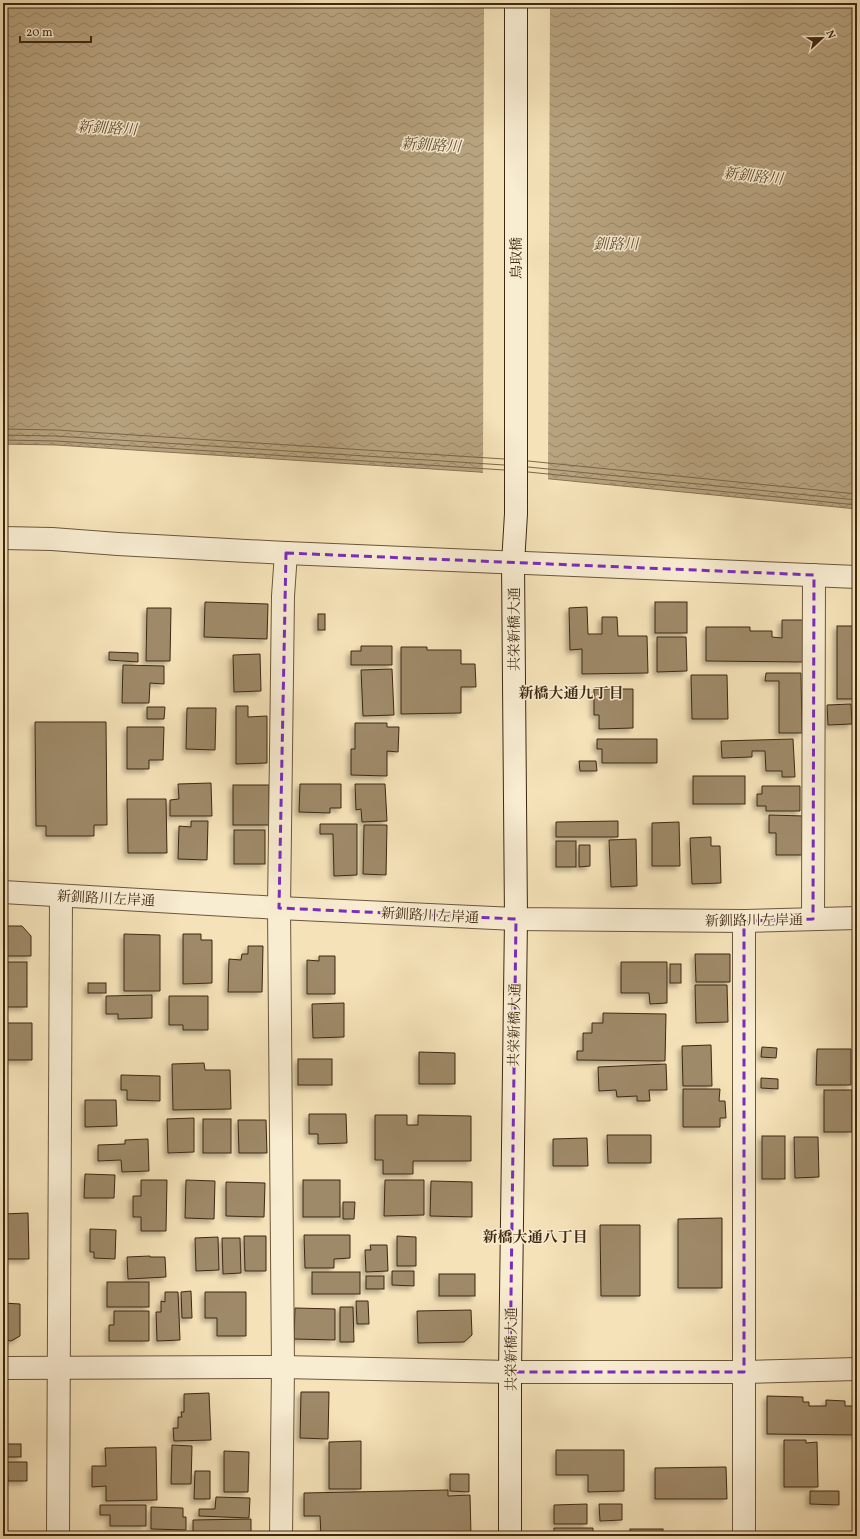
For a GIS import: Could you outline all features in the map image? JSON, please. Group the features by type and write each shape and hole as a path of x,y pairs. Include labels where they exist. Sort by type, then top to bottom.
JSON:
{"street":[{"name":"鳥取橋","path":"516,3 516,514"},
{"name":"共栄新橋大通","path":"510,1536 510,1372 516,918 514,563 516,514"},
{"path":"3,538 52,539 286,553 857,577"},
{"path":"281,1536 283,1367 279,908 283,596 286,553"},
{"path":"813,919 814,575"},
{"name":"新釧路川左岸通","path":"3,892 279,908 516,918 744,921 857,918"},
{"path":"58,1536 60,1367 61,896"},
{"path":"744,921 744,1536"},
{"path":"3,1368 283,1367 510,1372 744,1372 857,1369"}],"highlighted area":[{"path":"286,553 814,575 813,919 744,921 744,1372 510,1372 516,919 279,908"}],"water":[{"name":"釧路川","path":"3,3 857,3 857,509 479,472 56,445 3,444"}],"pier":[{"path":"484,3 550,3 548,480 483,474"}],"building":[{"path":"205,602 268,604 267,639 204,637"},
{"path":"655,602 687,602 687,633 655,633"},
{"path":"587,607 588,634 602,634 602,617 617,617 618,636 647,636 648,673 582,674 582,649 570,650 569,608"},
{"path":"147,608 171,608 170,661 146,661"},
{"path":"318,614 325,614 325,630 318,630"},
{"path":"782,620 805,620 804,662 706,661 706,627 750,627 750,631 772,631 772,637 782,638"},
{"path":"837,626 857,626 857,699 837,699"},
{"path":"657,637 686,637 687,671 657,672"},
{"path":"361,646 392,646 392,665 351,665 351,651 361,651"},
{"path":"401,647 427,647 427,650 461,650 461,664 475,664 476,687 461,687 461,713 401,714"},
{"path":"109,652 138,653 138,662 109,660"},
{"path":"260,654 261,691 234,692 233,655"},
{"path":"123,665 164,666 164,684 150,683 149,703 122,703"},
{"path":"392,669 394,715 363,716 361,670"},
{"path":"766,673 801,673 802,733 779,733 779,681 765,681"},
{"path":"691,675 727,675 728,719 692,719"},
{"path":"594,689 633,689 633,728 599,729 599,715 594,715"},
{"path":"851,704 852,724 828,725 827,705"},
{"path":"236,706 248,706 248,717 267,716 267,763 236,764"},
{"path":"147,707 165,707 164,719 147,719"},
{"path":"187,708 216,708 215,750 186,749"},
{"path":"35,722 106,722 107,825 94,825 94,836 46,836 46,826 36,826"},
{"path":"355,723 387,723 387,727 399,727 398,752 387,751 387,776 351,775 351,749 355,749"},
{"path":"127,727 164,727 163,760 149,760 149,769 127,769"},
{"path":"597,739 657,739 657,763 602,763 602,749 597,749"},
{"path":"793,739 795,777 782,777 782,771 766,771 765,751 752,751 752,757 722,758 721,741"},
{"path":"579,761 596,761 597,771 580,771"},
{"path":"693,776 745,776 745,804 693,804"},
{"path":"211,783 212,816 170,816 170,800 179,799 178,784"},
{"path":"300,784 341,784 341,808 330,808 330,813 299,812"},
{"path":"355,784 385,784 387,821 362,822 361,809 356,810"},
{"path":"233,785 269,785 269,825 233,825"},
{"path":"762,786 800,786 800,811 766,811 766,806 757,806 757,794 762,794"},
{"path":"127,799 166,799 167,853 128,853"},
{"path":"769,815 804,816 804,855 776,855 776,833 769,833"},
{"path":"191,821 208,821 207,860 178,859 179,826 191,827"},
{"path":"618,821 618,837 556,837 556,822"},
{"path":"679,822 680,866 652,866 652,823"},
{"path":"320,824 357,824 357,875 334,876 333,834 320,834"},
{"path":"364,825 387,825 386,875 363,874"},
{"path":"234,830 265,830 265,864 234,864"},
{"path":"711,837 711,846 720,846 721,883 692,884 690,838"},
{"path":"636,839 637,886 611,887 609,840"},
{"path":"556,841 576,841 576,867 556,867"},
{"path":"579,845 590,845 590,866 579,867"},
{"path":"3,926 22,926 31,936 31,956 3,956"},
{"path":"124,934 160,935 160,991 124,991"},
{"path":"183,934 201,934 201,940 212,940 212,983 183,984"},
{"path":"248,946 263,946 262,992 228,992 229,959 241,960 242,954 248,954"},
{"path":"695,954 730,954 730,982 696,982"},
{"path":"319,956 335,956 335,994 307,994 307,960 319,961"},
{"path":"3,962 27,962 27,1007 3,1007"},
{"path":"621,962 667,962 667,1003 650,1004 649,993 621,993"},
{"path":"670,964 681,964 681,983 670,983"},
{"path":"88,983 106,983 106,993 88,993"},
{"path":"695,985 727,985 728,1022 696,1023"},
{"path":"152,995 152,1018 118,1019 118,1014 106,1014 106,996"},
{"path":"169,996 208,996 208,1030 183,1030 183,1025 169,1025"},
{"path":"344,1003 344,1037 313,1038 312,1004"},
{"path":"603,1013 666,1014 665,1061 577,1060 577,1051 583,1051 583,1033 592,1033 592,1023 603,1023"},
{"path":"3,1023 32,1023 32,1060 7,1060 7,1056 3,1056"},
{"path":"711,1045 712,1086 683,1086 682,1046"},
{"path":"762,1047 777,1048 776,1058 761,1057"},
{"path":"817,1049 851,1049 851,1085 816,1085"},
{"path":"419,1052 455,1053 455,1084 419,1084"},
{"path":"298,1059 332,1059 332,1085 298,1085"},
{"path":"204,1063 205,1070 230,1070 231,1109 173,1110 172,1064"},
{"path":"666,1064 667,1090 649,1090 650,1101 637,1101 637,1096 617,1097 616,1090 599,1091 598,1067"},
{"path":"121,1075 160,1076 160,1101 127,1100 127,1090 121,1090"},
{"path":"761,1078 778,1079 778,1089 761,1088"},
{"path":"683,1089 720,1089 719,1101 725,1101 726,1118 720,1118 720,1127 683,1127"},
{"path":"824,1090 852,1090 852,1132 824,1132"},
{"path":"85,1100 116,1100 117,1126 85,1127"},
{"path":"309,1114 346,1114 347,1143 318,1144 318,1134 309,1134"},
{"path":"375,1115 407,1115 407,1125 418,1125 418,1115 471,1116 471,1161 413,1161 413,1174 383,1174 383,1160 375,1160"},
{"path":"194,1118 194,1152 168,1153 167,1119"},
{"path":"203,1119 231,1119 231,1153 203,1153"},
{"path":"238,1120 266,1120 267,1153 239,1153"},
{"path":"607,1135 651,1135 651,1163 608,1163"},
{"path":"762,1136 785,1136 785,1179 762,1179"},
{"path":"794,1137 818,1137 819,1177 795,1178"},
{"path":"587,1138 588,1166 553,1166 553,1139"},
{"path":"148,1139 149,1171 122,1172 121,1160 98,1161 98,1145 125,1144 125,1140"},
{"path":"85,1174 115,1175 114,1198 84,1198"},
{"path":"141,1180 167,1180 166,1231 141,1231 141,1217 133,1217 133,1196 141,1196"},
{"path":"186,1180 215,1181 214,1219 185,1218"},
{"path":"303,1180 340,1180 340,1217 303,1217"},
{"path":"385,1180 424,1180 424,1215 384,1216"},
{"path":"431,1181 472,1182 472,1217 430,1216"},
{"path":"226,1182 265,1183 264,1217 226,1216"},
{"path":"343,1202 355,1202 354,1219 343,1219"},
{"path":"28,1213 29,1259 3,1259 3,1214"},
{"path":"722,1218 722,1288 678,1288 678,1219"},
{"path":"600,1225 640,1225 640,1296 601,1296"},
{"path":"90,1229 116,1230 115,1259 94,1258 94,1252 90,1252"},
{"path":"304,1235 350,1235 350,1258 334,1259 334,1268 305,1268"},
{"path":"244,1236 266,1236 266,1271 245,1271"},
{"path":"397,1236 416,1237 416,1266 397,1266"},
{"path":"218,1237 219,1270 196,1271 195,1238"},
{"path":"222,1238 240,1238 241,1273 223,1274"},
{"path":"370,1245 387,1245 388,1271 366,1272 365,1250 371,1250"},
{"path":"127,1257 165,1257 166,1277 128,1279"},
{"path":"392,1271 414,1271 414,1286 392,1285"},
{"path":"312,1272 360,1272 360,1294 312,1294"},
{"path":"439,1274 475,1274 475,1296 439,1296"},
{"path":"366,1276 384,1276 384,1289 366,1289"},
{"path":"107,1282 149,1282 149,1307 107,1307"},
{"path":"191,1291 192,1318 182,1318 181,1292"},
{"path":"165,1292 178,1292 180,1340 157,1341 156,1312 161,1312 161,1301 165,1302"},
{"path":"205,1292 246,1292 246,1336 217,1336 217,1318 205,1318"},
{"path":"356,1301 368,1301 369,1324 357,1324"},
{"path":"3,1303 20,1304 20,1336 11,1341 3,1339"},
{"path":"340,1307 353,1307 354,1342 340,1342"},
{"path":"295,1308 335,1309 335,1340 294,1339"},
{"path":"471,1310 472,1335 464,1342 418,1343 417,1311"},
{"path":"114,1311 149,1311 149,1341 109,1341 109,1325 114,1325"},
{"path":"301,1392 329,1392 328,1439 300,1438"},
{"path":"209,1393 211,1440 174,1441 173,1428 178,1428 178,1417 182,1417 181,1412 184,1412 184,1394"},
{"path":"767,1396 803,1397 803,1402 809,1402 809,1406 826,1406 826,1400 845,1401 845,1406 857,1406 857,1435 767,1434"},
{"path":"784,1440 806,1440 806,1443 817,1442 818,1487 784,1487"},
{"path":"361,1441 361,1489 329,1489 329,1442"},
{"path":"3,1444 21,1444 21,1457 3,1457"},
{"path":"172,1445 192,1446 191,1484 171,1484"},
{"path":"156,1447 157,1500 106,1501 106,1486 92,1487 92,1466 106,1466 105,1448"},
{"path":"556,1450 624,1450 624,1491 588,1492 588,1475 556,1475"},
{"path":"224,1451 249,1452 248,1492 224,1492"},
{"path":"7,1462 27,1462 27,1481 8,1481"},
{"path":"726,1467 727,1499 655,1499 655,1468"},
{"path":"195,1471 210,1471 210,1499 194,1499"},
{"path":"450,1474 469,1474 469,1492 450,1491"},
{"path":"448,1490 448,1496 470,1495 471,1536 321,1536 320,1516 304,1516 304,1493"},
{"path":"810,1491 839,1491 839,1505 810,1504"},
{"path":"216,1497 250,1498 249,1518 199,1516 199,1509 215,1509"},
{"path":"587,1504 587,1524 554,1524 554,1505"},
{"path":"599,1504 622,1504 622,1520 600,1521"},
{"path":"100,1505 146,1505 146,1526 110,1526 110,1515 100,1515"},
{"path":"151,1507 183,1508 183,1517 186,1517 186,1530 151,1529"},
{"path":"251,1519 251,1536 193,1536 193,1520"},
{"path":"554,1528 593,1528 593,1534 616,1533 616,1536 554,1536"},
{"path":"630,1529 663,1529 663,1536 630,1536"}],"district":[{"name":"新橋大通九丁目","path":"571,693"},
{"name":"新橋大通八丁目","path":"535,1237"}],"water label":[{"name":"新釧路川","path":"107,128"},
{"name":"新釧路川","path":"431,145"},
{"name":"新釧路川","path":"753,176"}]}
